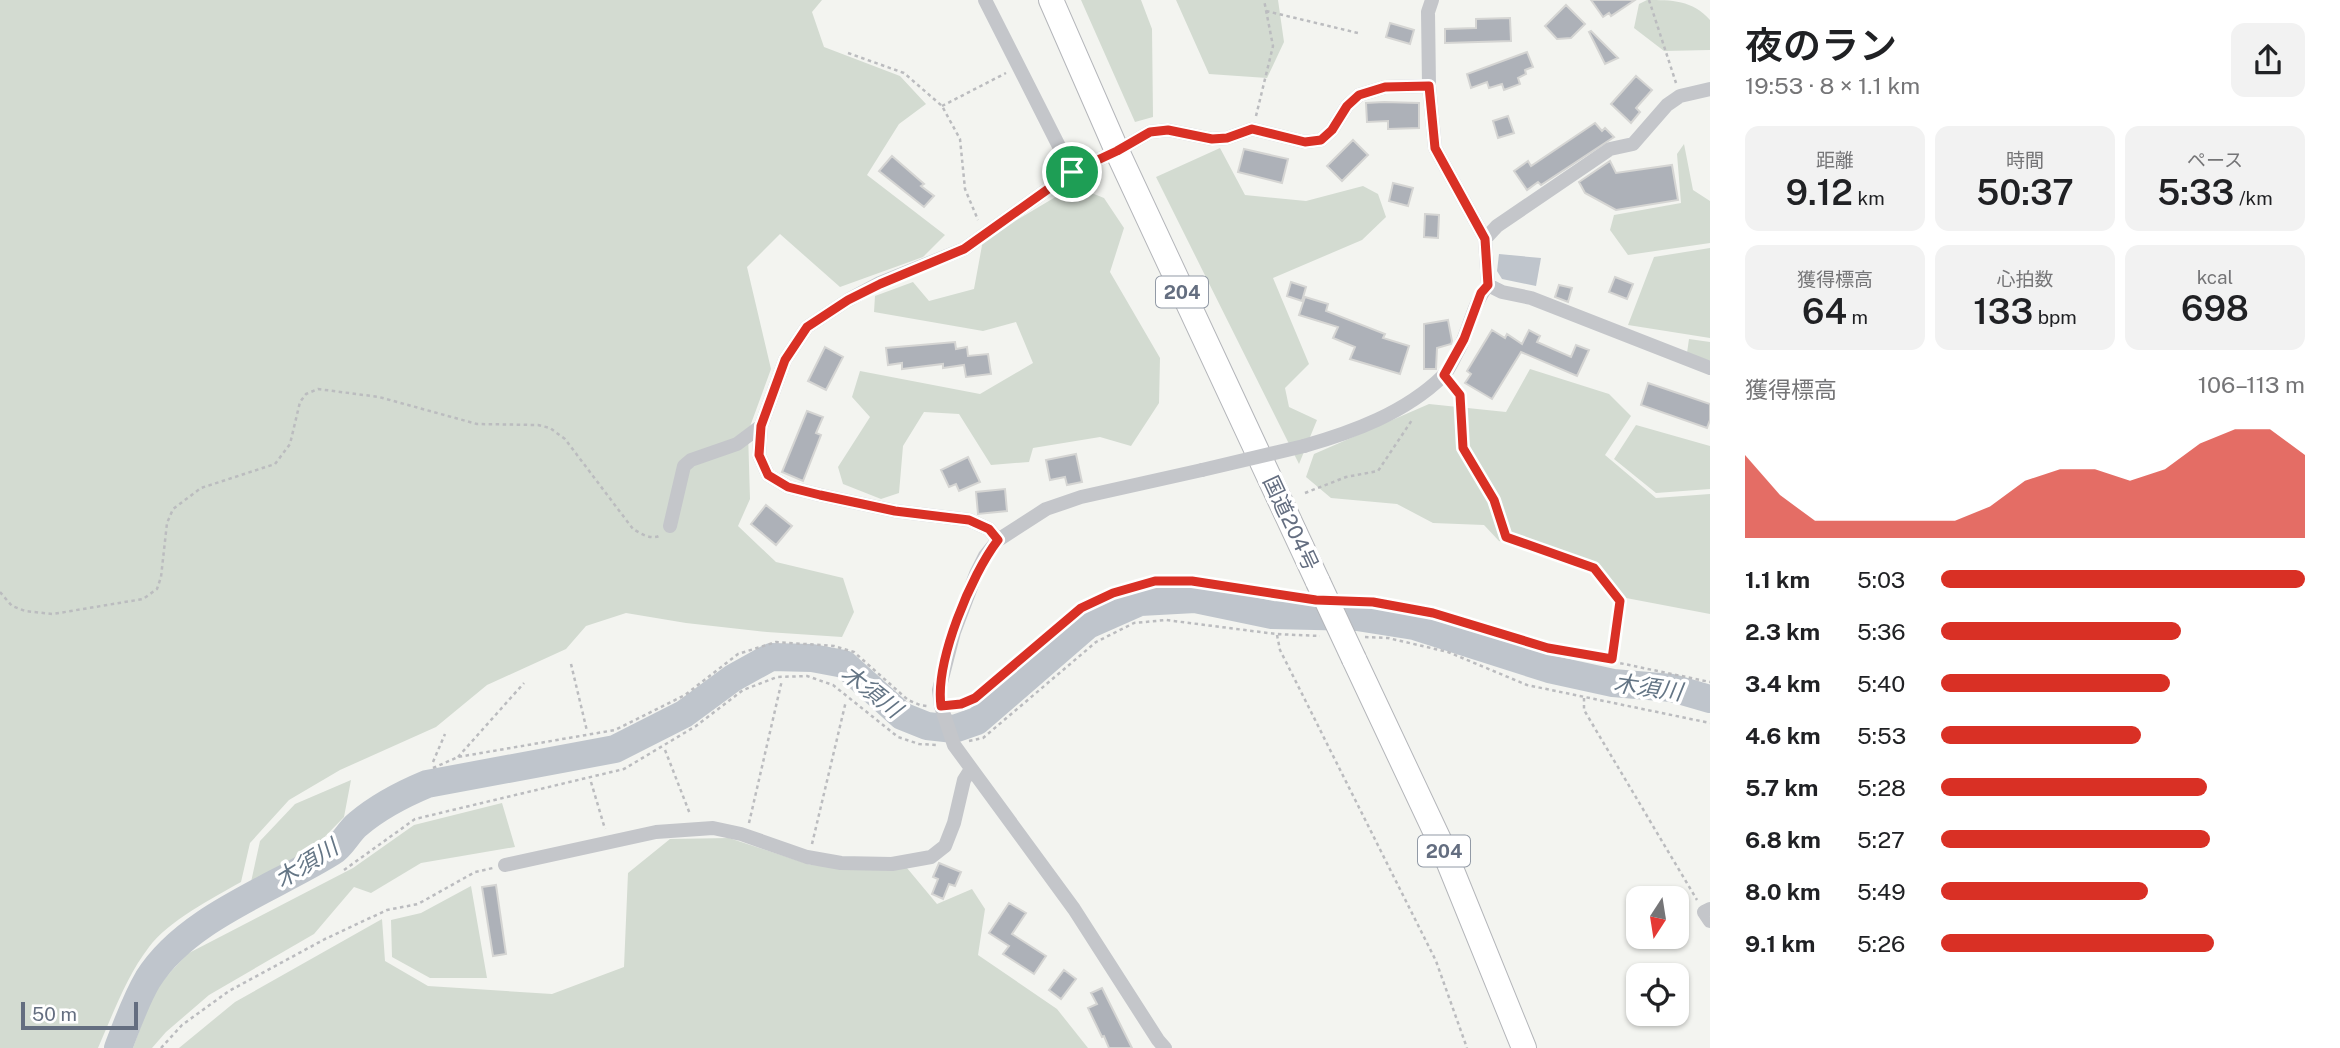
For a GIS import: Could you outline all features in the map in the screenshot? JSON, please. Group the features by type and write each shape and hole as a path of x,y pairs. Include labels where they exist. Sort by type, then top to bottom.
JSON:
{"highway":[{"name":"国道204号","path":"1051,0 1310,590 1357,648 1442,846 1524,1048"}],"street":[{"path":"985,0 1072,172"},
{"path":"1165,1048 1157,1040 1074,909 954,745 941,706 941,677 954,632 985,556 998,540 1045,509 1080,496 1304,446 1356,431 1415,399 1444,375 1464,339 1481,293 1488,285 1485,239 1435,148 1429,86 1428,12 1432,0"},
{"path":"998,540 989,529 969,520 895,511 788,487 768,475 759,455 761,426 785,360 807,327 859,295 964,249 1072,172 1150,132 1168,130 1212,139 1227,138 1252,129 1305,142 1321,140 1359,95 1385,87 1429,86"},
{"path":"1485,239 1497,226 1610,149 1633,144 1667,105 1680,96 1710,89"},
{"path":"1488,285 1564,311 1710,368"},
{"path":"670,526 684,466 691,460 737,444 761,426"},
{"path":"505,865 656,832 713,828 741,834 807,857 841,863 892,864 931,857 945,846 954,823 964,780 971,769"}],"path":[{"path":"1252,129 1273,46 1264,0"},
{"path":"1649,0 1680,96"},
{"path":"1266,11 1358,33"},
{"path":"848,53 904,73 942,106 960,139 965,189 985,234"},
{"path":"942,106 1019,67"},
{"path":"1444,375 1460,395 1463,448 1494,500 1506,537 1594,568 1620,601 1612,659"},
{"path":"0,592 12,606 25,611 53,614 143,599 157,589 161,577 167,523 173,509 201,488 275,464 290,444 300,402 306,394 318,389 379,397 477,424 538,425 550,428 565,439 633,529 654,538 670,526"},
{"path":"1305,493 1346,477 1378,471 1413,418 1415,399"},
{"path":"433,768 458,757 615,730 685,695 738,654 776,642 834,646 854,652 908,700 920,705 941,706 961,704 975,698 1081,608 1113,593 1155,581 1192,581 1310,590"},
{"path":"1339,601 1373,602 1433,613 1548,648 1612,659 1710,682"},
{"path":"344,870 415,819 624,769 696,726 743,690 777,677 807,676 833,685 898,737 919,744 954,745 983,738 1096,642 1134,623 1166,620 1276,634 1332,636"},
{"path":"1276,634 1280,650 1436,961 1467,1048"},
{"path":"1357,648 1388,638 1448,652 1527,685 1710,723"},
{"path":"571,664 587,731"},
{"path":"748,826 782,680"},
{"path":"458,757 524,683"},
{"path":"1584,698 1584,710 1708,914"},
{"path":"811,847 846,701"},
{"path":"433,762 445,734"},
{"path":"665,750 692,820"},
{"path":"591,782 606,832"},
{"path":"161,1048 182,1025 229,991 325,939 387,910 418,904 475,872 505,865"}],"shaded area":[{"path":"0,0 822,0 812,12 824,47 900,76 926,104 899,124 867,175 945,235 923,257 840,287 780,234 747,267 771,369 748,432 750,499 738,526 776,562 843,578 854,612 842,637 686,623 626,613 586,626 566,649 487,685 436,727 340,770 289,800 250,843 241,882 179,919 149,947 127,983 98,1048 0,1048"},
{"path":"1081,0 1141,0 1152,29 1153,117 1135,122"},
{"path":"1176,0 1278,0 1284,42 1267,78 1209,74"},
{"path":"1647,0 1681,2 1703,13 1710,20 1710,50 1664,51 1634,28 1639,4"},
{"path":"1684,144 1693,190 1710,201 1710,243 1628,255 1610,230 1614,215 1681,203 1677,154"},
{"path":"1220,148 1245,195 1306,201 1363,186 1378,194 1386,217 1362,240 1273,278 1309,364 1285,388 1289,407 1317,420 1299,464 1156,177"},
{"path":"1074,186 1104,198 1124,228 1110,272 1160,358 1159,403 1131,446 1100,437 1033,448 1029,462 991,465 959,414 924,412 903,446 899,493 881,499 843,484 838,467 870,417 852,397 860,371 980,394 1033,363 1016,322 983,331 874,312 875,296 913,282 929,301 974,289 983,240"},
{"path":"1710,248 1710,338 1628,325 1654,257"},
{"path":"1499,254 1541,258 1536,286 1502,279 1497,271"},
{"path":"1689,339 1710,342 1710,361 1687,353"},
{"path":"1530,369 1609,394 1631,416 1605,455 1656,498 1710,494 1710,614 1626,598 1593,563 1499,541 1484,525 1433,523 1397,504 1331,498 1306,477 1314,454 1429,404 1506,412"},
{"path":"1636,425 1710,446 1710,489 1656,493 1614,459"},
{"path":"351,780 344,817 309,853 251,882 260,841 295,804"},
{"path":"502,803 515,847 421,863 371,893 354,887 314,934 209,995 166,1032 152,1048 133,1048 154,990 187,954 353,868 414,825"},
{"path":"729,838 811,865 907,868 937,904 972,889 985,909 978,955 1057,1009 1088,1048 179,1048 235,1002 382,919 385,961 428,986 552,994 624,967 628,873 670,839"},
{"path":"471,886 487,978 430,978 392,957 391,920 421,913"}],"building":[{"path":"1591,0 1635,0 1611,16 1609,13 1603,17"},
{"path":"1566,5 1585,24 1571,38 1557,39 1545,26"},
{"path":"1510,18 1511,41 1445,43 1445,29 1476,28 1476,19"},
{"path":"1390,23 1414,30 1410,44 1386,37"},
{"path":"1589,32 1618,58 1605,64"},
{"path":"1527,52 1533,67 1525,70 1526,74 1518,78 1520,84 1504,90 1502,84 1489,88 1487,82 1471,88 1467,74"},
{"path":"1636,76 1652,90 1636,108 1640,112 1631,123 1611,104"},
{"path":"1366,103 1419,103 1419,128 1388,129 1388,121 1367,122"},
{"path":"1508,116 1514,133 1498,138 1493,121"},
{"path":"1595,123 1602,131 1605,128 1614,137 1541,185 1538,182 1527,190 1514,171 1528,161 1531,166"},
{"path":"1353,140 1368,155 1342,181 1327,166"},
{"path":"1244,149 1288,159 1282,183 1238,172"},
{"path":"892,156 934,196 924,207 879,171"},
{"path":"1610,161 1616,173 1672,165 1678,200 1616,210 1585,193 1579,182"},
{"path":"1393,183 1413,188 1408,206 1389,201"},
{"path":"1425,214 1439,215 1438,238 1424,237"},
{"path":"1615,277 1633,284 1627,299 1609,292"},
{"path":"1291,282 1306,287 1302,301 1287,296"},
{"path":"1559,285 1572,288 1568,302 1555,297"},
{"path":"1305,297 1328,304 1326,311 1385,334 1383,338 1409,346 1400,374 1350,359 1355,347 1333,338 1338,327 1299,315"},
{"path":"1448,320 1451,344 1437,348 1436,369 1424,369 1424,324"},
{"path":"1492,330 1505,338 1507,334 1522,344 1529,330 1540,336 1537,342 1571,357 1576,345 1589,350 1577,376 1521,352 1492,399 1465,383 1471,374 1467,371"},
{"path":"955,342 956,349 967,347 968,356 988,354 991,374 966,377 964,365 943,368 943,364 902,369 902,363 888,365 886,348"},
{"path":"825,347 843,357 826,390 808,381"},
{"path":"1648,383 1710,404 1707,428 1641,405"},
{"path":"807,411 823,417 816,433 821,435 803,481 782,472"},
{"path":"1076,454 1082,482 1067,485 1065,477 1050,480 1046,460"},
{"path":"968,457 980,482 959,491 956,484 949,487 941,470"},
{"path":"1005,489 1007,511 978,514 976,492"},
{"path":"766,505 792,526 776,545 751,524"},
{"path":"939,863 961,872 955,886 949,884 943,899 932,894 938,879 933,877"},
{"path":"496,885 506,954 493,956 482,887"},
{"path":"1009,903 1026,913 1012,934 1046,956 1034,974 1003,954 1009,946 989,933"},
{"path":"1064,970 1076,979 1061,999 1049,990"},
{"path":"1102,988 1132,1048 1109,1048 1104,1036 1102,1037 1088,1008 1097,1004 1091,993"}],"waterway":[{"name":"木須川","path":"118,1048 148,979 164,958 184,939 232,906 332,852 358,824 382,807 427,784 615,749 684,714 733,678 771,657 812,658 844,664 902,716 927,726 954,729 977,721 1088,625 1140,602 1195,599 1272,615 1357,617 1414,626 1549,669 1613,683 1672,688 1710,699"}],"route":[{"path":"1429,86 1435,148 1485,239 1488,285 1481,293 1464,339 1444,375 1460,395 1463,448 1494,500 1506,537 1594,568 1620,601 1612,659 1548,648 1433,613 1373,602 1316,600 1192,581 1155,581 1113,593 1081,608 975,698 961,704 941,706 941,677 954,632 976,574 985,556 998,540 989,529 969,520 895,511 788,487 768,475 759,455 761,426 785,360 807,327 848,300 880,284 964,249 1072,172 1150,132 1168,130 1212,139 1227,138 1252,129 1305,142 1321,140 1359,95 1385,87 1429,86"}]}
